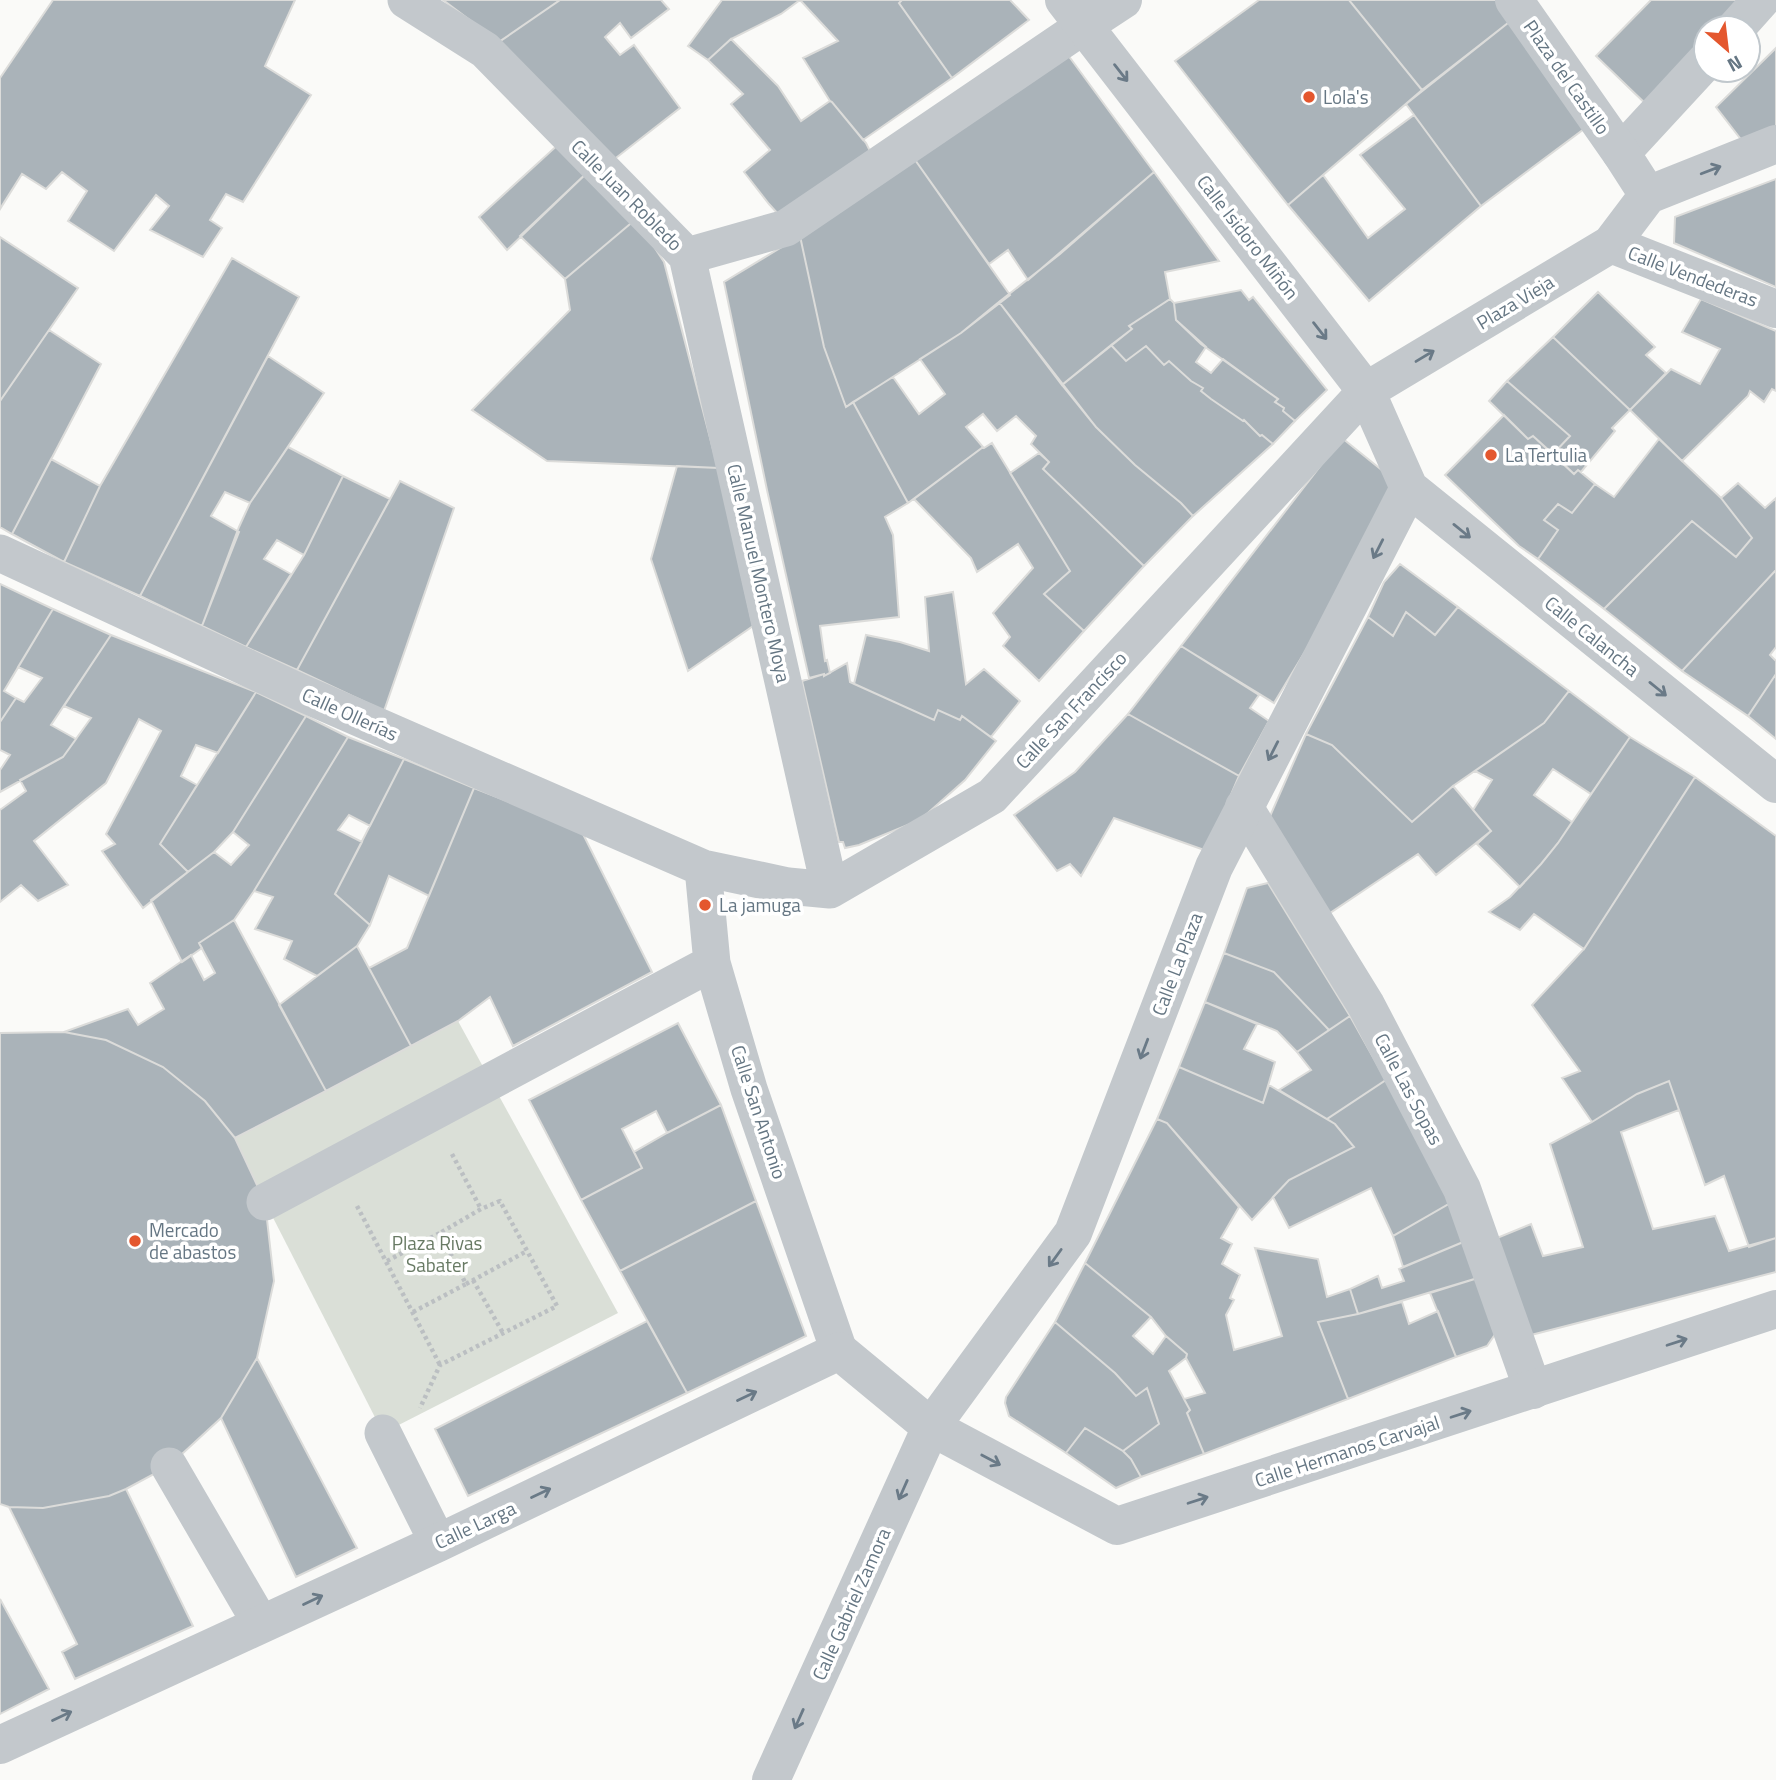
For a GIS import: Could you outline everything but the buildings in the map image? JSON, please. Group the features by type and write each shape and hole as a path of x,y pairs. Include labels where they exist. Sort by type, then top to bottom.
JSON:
{"street":[{"name":"Calle Juan Robledo","path":"406,0 485,50 687,256 786,228 1074,13"},
{"path":"1074,13 1123,0"},
{"name":"Plaza del Castillo","path":"1514,0 1648,195"},
{"path":"1748,14 1761,0"},
{"name":"Calle Isidoro Miñón","path":"1074,13 1366,391 1409,488"},
{"path":"1621,153 1692,76"},
{"path":"1648,195 1776,144"},
{"name":"Plaza Vieja","path":"1366,391 1611,244 1648,195"},
{"name":"Calle Vendederas","path":"1611,244 1776,309"},
{"name":"Calle Manuel Montero Moya","path":"687,256 830,890"},
{"name":"Calle San Francisco","path":"830,890 992,796 1366,391"},
{"name":"Calle Calancha","path":"1409,488 1776,784"},
{"name":"Calle La Plaza","path":"931,1427 1073,1233 1214,867 1409,488"},
{"name":"Calle Ollerías","path":"0,553 304,694 703,868"},
{"name":"Calle Las Sopas","path":"1244,807 1366,1005 1462,1189 1533,1390"},
{"path":"703,868 788,886 830,890"},
{"name":"Calle San Antonio","path":"703,868 712,963 750,1089 839,1351"},
{"path":"265,1202 712,963"},
{"name":"Calle Hermanos Carvajal","path":"931,1427 1117,1527 1776,1309"},
{"path":"839,1351 931,1427"},
{"name":"Calle Larga","path":"0,1745 438,1543 839,1351"},
{"name":"Calle Gabriel Zamora","path":"771,1780 931,1427"},
{"path":"383,1433 438,1543"},
{"path":"169,1466 261,1624"}],"path":[{"path":"383,1253 412,1312 440,1365 557,1306 499,1201 387,1261"},
{"path":"440,1233 466,1284"},
{"path":"412,1312 527,1251"},
{"path":"473,1280 503,1333"}],"green space":[{"name":"Plaza Rivas Sabater","path":"458,1021 618,1313 383,1433 235,1138"}],"place":[{"name":"Lola's","path":"1309,97"},
{"name":"La Tertulia","path":"1491,455"},
{"name":"La jamuga","path":"705,905"},
{"name":"Mercado de abastos","path":"135,1241"}]}
